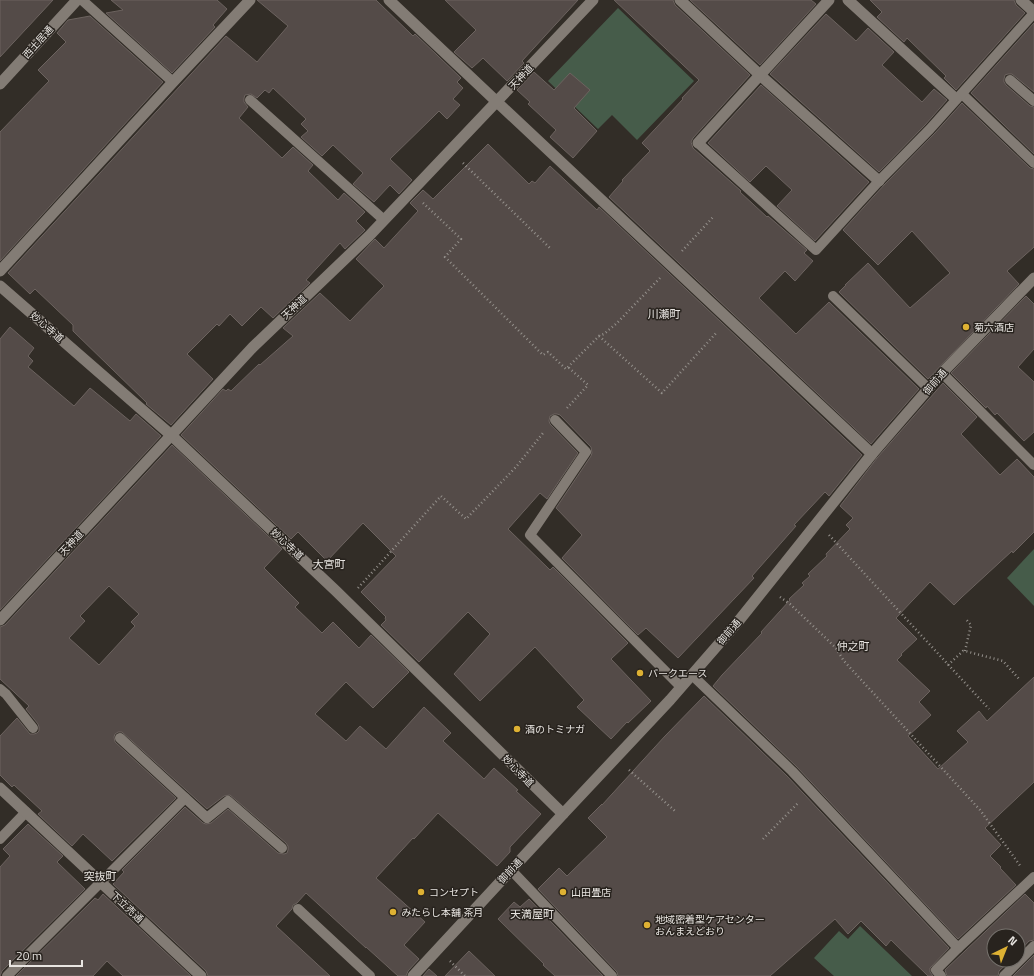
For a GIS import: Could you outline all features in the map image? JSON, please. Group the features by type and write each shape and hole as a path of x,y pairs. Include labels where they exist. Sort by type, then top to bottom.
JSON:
{"street":[{"name":"西土居通","path":"0,84 77,0"},
{"path":"0,271 250,0"},
{"path":"389,0 872,454"},
{"name":"天神道","path":"0,620 253,347 369,236 593,0"},
{"path":"680,0 760,75 879,182"},
{"path":"698,143 829,0"},
{"path":"848,0 959,97"},
{"path":"1021,0 1034,12"},
{"name":"御前通","path":"413,976 681,688 737,624 872,454 942,373 1034,278"},
{"name":"妙心寺道","path":"0,286 171,435 346,601 563,814"},
{"name":"下立売通","path":"0,788 201,976"}],"lane":[{"path":"82,0 173,82"},
{"path":"698,143 816,250 930,129 1034,12"},
{"path":"1010,80 1034,101"},
{"path":"959,97 1034,163"},
{"path":"250,100 384,220"},
{"path":"833,296 929,389"},
{"path":"942,373 1034,465"},
{"path":"555,420 586,452 530,535 681,688"},
{"path":"692,675 792,770 958,948"},
{"path":"0,689 6,694 33,728"},
{"path":"120,738 207,818 228,801 282,848"},
{"path":"6,976 185,798"},
{"path":"0,839 26,812"},
{"path":"510,870 612,976"},
{"path":"941,976 936,970 1032,879"},
{"path":"298,909 370,976"},
{"path":"1004,976 1034,946"}],"path":[{"path":"450,151 551,249"},
{"path":"346,601 441,496 466,519 516,467 555,420 588,385 568,367 566,369 548,352 543,355 445,257 461,240 411,192"},
{"path":"568,367 599,336 604,334 617,323 714,216"},
{"path":"599,336 662,393 728,320"},
{"path":"818,523 989,709"},
{"path":"766,587 790,604 835,647 844,661 980,810 1032,879"},
{"path":"965,618 971,625 965,651"},
{"path":"948,665 963,651 965,651 1003,661 1020,680"},
{"path":"616,758 675,810"},
{"path":"763,839 810,790"}],"green space":[{"path":"618,8 694,81 637,140 612,115 598,129 548,81"},
{"path":"1034,549 1034,606 1007,578"},
{"path":"860,926 912,976 834,976 814,958 839,931 848,939"}],"building":[{"path":"0,0 53,0 0,57"},
{"path":"111,0 217,0 227,9 213,25 215,27 172,73 106,13 123,10"},
{"path":"257,0 376,0 413,36 415,34 461,78 457,82 463,88 453,99 460,105 447,119 439,111 390,159 412,180 399,194 390,185 374,202 353,184 363,173 333,145 322,156 301,137 308,131 301,124 306,119 273,88 269,93 265,90 257,98 251,94 245,95 244,102 248,107 239,118 282,158 293,147 313,165 308,171 338,200 344,193 365,212 356,221 365,230 345,249 340,243 306,280 310,283 273,318 261,307 242,326 230,314 219,326 217,324 187,354 213,379 171,425 146,404 147,403 73,331 73,325 35,289 30,294 8,273 226,36 257,62 288,26"},
{"path":"445,0 578,0 522,61 524,63 507,81 483,58 472,68 454,52 476,30"},
{"path":"614,0 673,0 675,5 750,75 691,142 693,148 741,191 740,192 767,217 768,216 807,250 804,253 813,261 795,281 785,271 759,298 796,334 829,302 919,389 871,444 609,197 623,181 622,180 650,151 642,143 699,80"},
{"path":"690,0 811,0 816,4 760,65"},
{"path":"870,0 1014,0 1016,5 1025,13 956,90 944,78 946,76 907,38 904,42 877,17 882,12"},
{"path":"826,14 856,41 868,28 894,52 882,65 922,102 934,89 947,100 879,172 770,74"},
{"path":"90,16 163,82 0,261 0,132 49,81 38,70 66,42 57,33 68,20"},
{"path":"1034,23 1034,92 1012,74 1005,75 1004,82 1030,106 1034,107 1034,154 971,93"},
{"path":"534,72 554,90 570,73 590,90 574,108 597,131 573,158 550,137 556,130 528,104 530,102 517,90"},
{"path":"761,85 869,182 815,241 777,206 792,190 766,166 750,182 708,143"},
{"path":"962,103 1030,168 1034,169 1034,247 1007,271 1019,284 928,379 839,292 868,263 910,308 950,273 912,231 878,265 843,230"},
{"path":"488,144 529,184 532,181 535,183 550,166 597,210 599,207 862,455 829,496 825,492 794,525 796,526 752,576 754,578 678,658 646,628 638,635 562,558 582,535 556,508 592,453 591,447 560,415 554,414 550,416 550,424 578,453 547,499 540,493 508,529 550,570 553,567 628,643 611,659 651,701 628,723 627,722 611,739 577,707 584,700 535,647 480,701 454,674 490,634 468,612 419,662 381,625 386,620 386,617 361,592 396,556 363,523 327,561 298,532 291,539 181,435 223,389 226,391 228,389 231,391 259,364 260,365 293,336 283,328 320,293 350,321 384,286 356,259 375,239 384,248 418,211 410,203 423,190 433,199"},
{"path":"1026,296 1034,304 1034,349 1018,367 1034,382 1034,432 1024,441 997,413 995,415 987,406 986,408 951,373"},
{"path":"10,327 34,348 28,356 33,361 28,367 74,406 90,388 130,421 136,414 161,436 0,610 0,339"},
{"path":"943,383 977,417 961,434 1000,475 1017,459 1034,477 1034,532 1013,553 1012,551 954,605 930,582 896,618 917,639 901,654 902,655 897,660 930,691 919,702 931,715 908,736 938,769 968,742 957,731 979,711 987,721 1034,677 1034,782 985,828 1001,845 990,856 1016,885 958,939 797,767 713,686 762,633 761,632 790,600 789,599 804,585 802,583 810,576 808,574 827,556 826,554 850,529 846,525 853,518 840,506 877,458"},
{"path":"172,445 282,549 264,568 299,603 295,607 322,633 333,622 359,648 371,635 409,672 373,708 346,682 315,714 346,741 360,726 386,749 424,707 451,733 443,741 484,779 494,768 541,814 510,847 510,852 497,866 438,813 376,878 425,922 404,945 419,959 408,971 406,976 398,976 306,893 297,903 293,905 292,909 276,926 330,976 208,976 206,971 113,884 124,872 122,870 185,807 206,824 211,823 228,809 278,853 287,853 288,846 230,795 224,796 207,809 122,732 118,732 114,737 115,742 176,798 112,861 83,834 72,846 38,814 42,811 14,785 12,787 0,775 0,736 17,718 30,734 37,733 39,731 38,724 26,709 29,706 0,679 0,627 5,625","holes":["109,586 139,614 131,622 135,626 99,665 69,638 85,621 80,616"]},
{"path":"704,696 787,776 949,948 930,968 930,972 933,976 928,976 891,940 886,946 861,921 848,934 835,919 770,976 618,976 617,972 538,889 559,868 567,876 607,837 588,818"},
{"path":"28,824 63,856 57,862 85,889 2,971 0,976 0,867 10,856 3,849"},
{"path":"103,894 191,976 123,976 107,961 93,976 16,976 95,898 98,900"},
{"path":"1025,894 1034,903 1034,940 1029,941 1026,944 1026,928 989,928"},
{"path":"529,899 603,976 555,976 498,919 514,902 520,907"},
{"path":"986,931 986,968 1002,968 999,971 998,976 947,976 945,970"},
{"path":"469,951 495,976 445,976"},
{"path":"1034,955 1034,976 1013,976 1021,968 1026,968 1026,963"},
{"path":"429,969 437,976 423,976"}],"place":[{"name":"菊六酒店","path":"966,327"},
{"name":"パークエース","path":"640,673"},
{"name":"酒のトミナガ","path":"517,729"},
{"name":"コンセプト","path":"421,892"},
{"name":"山田畳店","path":"563,892"},
{"name":"みたらし本舗 茶月","path":"393,912"},
{"name":"地域密着型ケアセンター おんまえどおり","path":"647,925"}],"district":[{"name":"川瀬町","path":"664,314"},
{"name":"大宮町","path":"329,564"},
{"name":"仲之町","path":"853,646"},
{"name":"突抜町","path":"100,876"},
{"name":"天満屋町","path":"532,914"}]}
